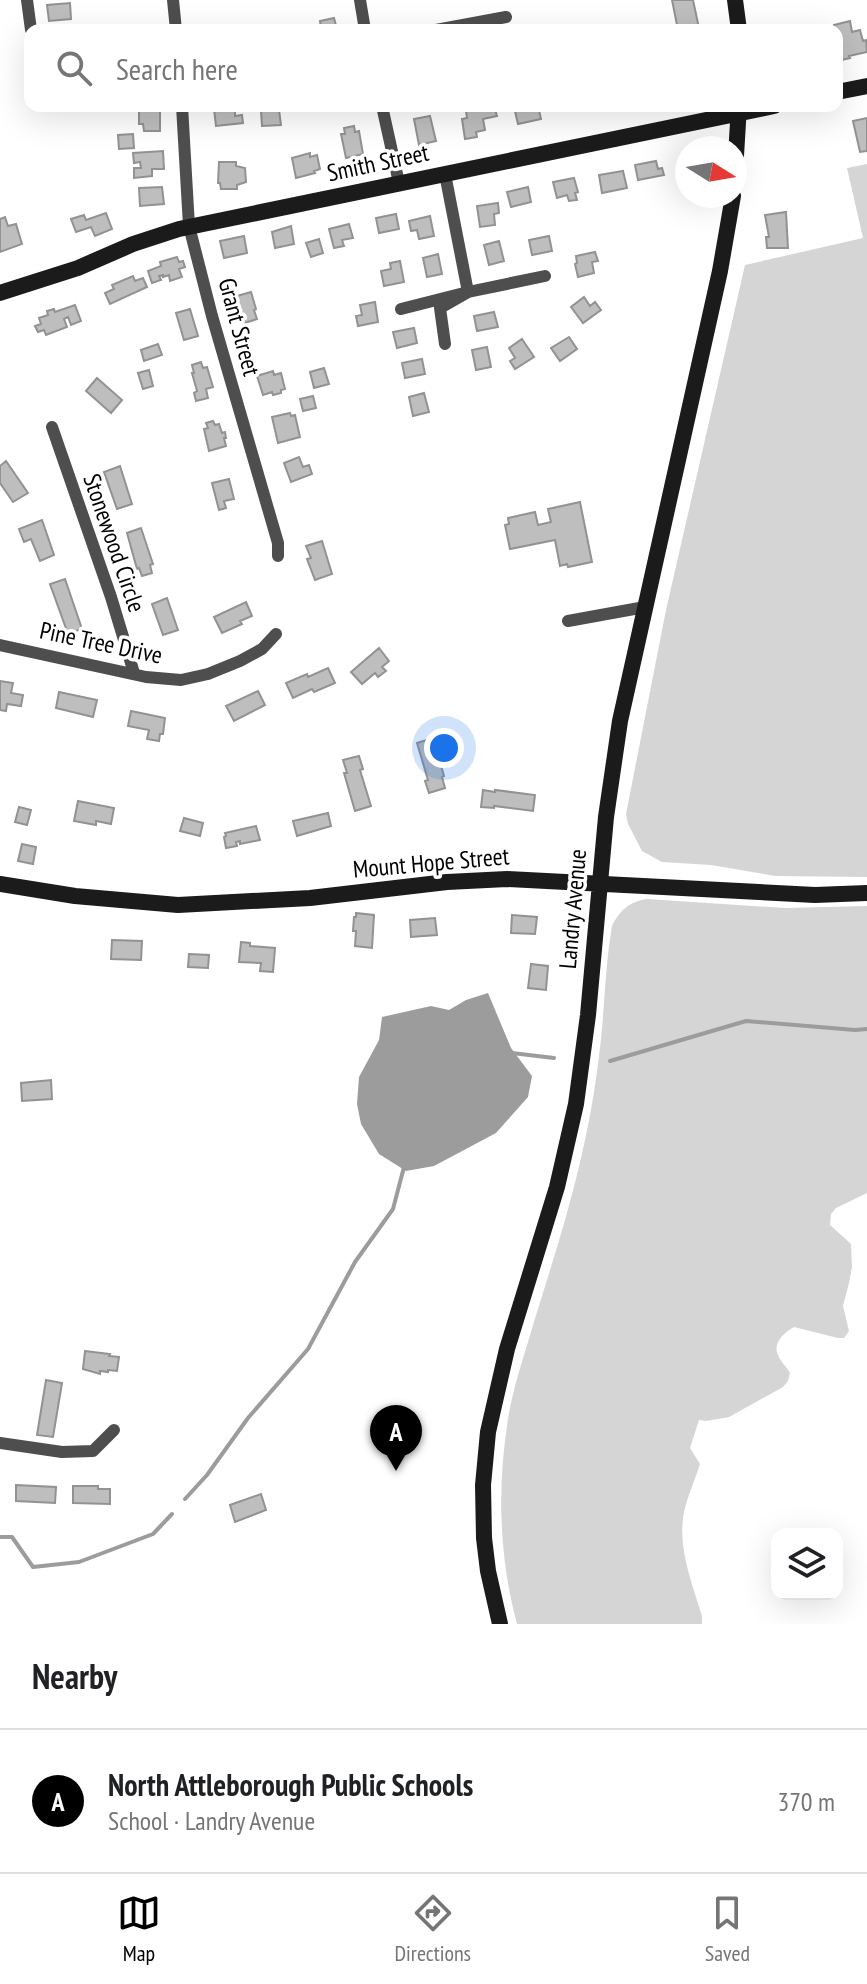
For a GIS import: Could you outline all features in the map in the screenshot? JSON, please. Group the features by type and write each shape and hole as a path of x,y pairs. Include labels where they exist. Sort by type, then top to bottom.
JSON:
{"street":[{"path":"27,0 30,24"},
{"path":"173,0 175,24"},
{"path":"360,0 364,24"},
{"path":"735,0 738,24"},
{"path":"468,24 506,17"},
{"path":"843,91 867,86"},
{"name":"Grant Street","path":"182,112 189,226 278,543 278,556"},
{"path":"383,112 399,183"},
{"name":"Smith Street","path":"0,293 78,268 133,244 189,226 730,112"},
{"path":"737,136 739,112"},
{"path":"445,174 468,292"},
{"name":"Landry Avenue","path":"500,1624 488,1571 483,1524 488,1432 507,1349 553,1200 576,1104 588,1015 612,769 620,721 720,271 731,208"},
{"path":"401,309 545,276"},
{"path":"445,344 440,308 468,292"},
{"name":"Stonewood Circle","path":"52,427 134,673"},
{"path":"568,621 645,607"},
{"name":"Pine Tree Drive","path":"0,645 162,680 181,680 208,674 262,649 276,634"},
{"name":"Mount Hope Street","path":"0,884 75,896 178,905 310,898 477,880 815,895 867,893"},
{"path":"0,1443 62,1452 93,1451 114,1430"}],"shaded area":[{"path":"867,164 867,877 775,876 711,865 662,862 642,851 626,814 666,610 745,265 863,238 847,168"},
{"path":"647,899 785,908 867,906 867,1193 836,1208 831,1214 830,1225 851,1244 852,1267 843,1306 849,1331 844,1338 838,1338 794,1327 783,1335 777,1346 779,1357 790,1373 783,1387 729,1417 699,1420 690,1448 700,1464 684,1512 682,1538 702,1624 517,1624 506,1573 501,1497 510,1407 566,1216 586,1134 599,1060 612,926 626,908"},
{"path":"488,993 511,1048 532,1076 528,1097 496,1133 434,1166 406,1171 379,1154 361,1124 357,1104 359,1077 379,1040 382,1017 431,1006 449,1010"}],"building":[{"path":"672,0 693,0 698,24 677,24"},
{"path":"70,3 71,19 49,21 47,5"},
{"path":"334,18 336,24 320,24 320,21"},
{"path":"850,21 852,32 860,30 863,41 866,40 867,52 843,60 843,24 838,24"},
{"path":"139,112 160,112 160,131 144,131 143,124 139,124"},
{"path":"214,112 242,115 243,123 216,126"},
{"path":"261,112 279,112 281,125 262,126"},
{"path":"466,112 496,112 497,116 483,119 485,130 476,132 477,137 465,139 462,119 467,118"},
{"path":"515,112 539,112 541,119 518,124"},
{"path":"430,116 436,141 419,145 414,119"},
{"path":"867,118 867,151 860,152 853,121"},
{"path":"354,126 355,132 359,131 363,154 346,158 341,134 345,134 344,128"},
{"path":"133,134 134,148 119,149 118,135"},
{"path":"163,151 164,169 152,169 152,176 134,178 134,168 141,168 140,162 134,163 133,153"},
{"path":"310,153 310,157 317,155 320,169 296,178 292,158"},
{"path":"656,161 664,175 638,180 635,165"},
{"path":"219,162 236,162 236,166 245,168 246,182 237,185 237,189 221,189 218,183"},
{"path":"623,171 627,188 602,193 599,175"},
{"path":"574,178 577,200 569,201 567,195 557,198 553,182"},
{"path":"162,187 164,204 140,206 139,188"},
{"path":"528,187 531,202 511,207 507,192"},
{"path":"498,203 499,213 494,214 495,225 480,227 477,206"},
{"path":"786,212 788,248 767,248 766,237 769,237 765,215"},
{"path":"106,213 112,229 95,236 91,227 76,232 71,219 84,215 86,220"},
{"path":"396,214 399,229 379,233 376,218"},
{"path":"430,216 434,236 419,239 417,230 411,231 409,221"},
{"path":"5,217 8,226 16,224 22,244 0,252 0,219"},
{"path":"349,224 353,238 342,240 344,246 334,248 329,229"},
{"path":"291,226 294,244 275,248 272,232"},
{"path":"244,236 247,253 224,258 220,241"},
{"path":"549,236 552,251 532,255 529,240"},
{"path":"319,239 323,253 311,257 306,243"},
{"path":"499,241 504,261 489,265 484,245"},
{"path":"595,252 598,261 592,262 594,273 578,277 576,256"},
{"path":"438,254 442,274 427,277 423,258"},
{"path":"177,257 185,267 179,269 182,277 170,281 169,275 163,275 159,276 161,280 152,283 148,271 161,266 160,262"},
{"path":"400,261 404,282 384,286 381,271 391,269 390,263"},
{"path":"133,276 135,281 143,278 147,287 110,304 105,293 114,289 112,285"},
{"path":"251,292 257,319 245,323 237,296"},
{"path":"584,297 590,306 595,302 601,310 583,323 571,307"},
{"path":"375,302 378,322 358,326 356,316 362,315 360,305"},
{"path":"75,305 81,321 71,325 68,317 64,319 67,327 46,335 44,330 38,332 35,326 41,324 39,318 48,315 47,311 54,309 55,312"},
{"path":"190,309 198,336 184,340 176,313"},
{"path":"494,312 498,327 477,331 474,316"},
{"path":"414,328 417,343 397,348 393,332"},
{"path":"569,337 577,349 560,361 551,348"},
{"path":"522,339 534,357 515,369 510,361 515,358 509,348"},
{"path":"158,344 162,355 144,361 141,350"},
{"path":"487,347 491,367 476,370 472,350"},
{"path":"422,359 425,374 405,378 402,363"},
{"path":"201,362 203,368 207,367 213,387 206,389 208,398 196,401 192,365"},
{"path":"324,368 329,384 314,388 310,372"},
{"path":"149,370 153,386 143,389 138,373"},
{"path":"273,371 274,375 281,373 285,389 281,393 263,395 257,376"},
{"path":"97,378 122,400 111,413 86,391"},
{"path":"424,393 429,412 413,416 409,397"},
{"path":"313,396 316,408 303,411 300,399"},
{"path":"290,413 291,416 295,415 300,437 278,443 272,417"},
{"path":"213,421 215,425 219,424 222,433 225,432 226,446 209,451 204,429 208,428 206,423"},
{"path":"299,457 303,467 309,465 312,474 291,482 284,463"},
{"path":"6,461 28,493 13,502 0,483 0,466"},
{"path":"120,466 132,504 117,509 104,472"},
{"path":"229,479 234,499 224,501 226,508 219,510 212,483"},
{"path":"580,502 592,562 560,566 555,540 510,549 505,525 509,524 508,518 535,512 538,525 551,522 548,509"},
{"path":"42,520 54,555 40,561 31,539 24,542 19,529"},
{"path":"141,528 153,564 150,565 152,573 142,576 137,569 127,533"},
{"path":"322,541 332,574 315,580 306,546"},
{"path":"65,579 82,629 68,634 50,584"},
{"path":"167,598 178,630 163,635 152,604"},
{"path":"246,602 252,616 222,633 214,617"},
{"path":"379,648 389,661 382,667 386,671 378,677 375,673 362,684 351,672"},
{"path":"328,668 335,683 293,698 286,683"},
{"path":"0,681 13,683 11,693 23,695 21,706 7,704 6,711 0,710"},
{"path":"258,691 265,705 234,721 226,706"},
{"path":"59,692 97,700 93,717 56,708"},
{"path":"131,711 165,718 159,741 147,739 149,730 128,726"},
{"path":"433,738 445,788 429,793 417,743"},
{"path":"359,756 371,806 355,811 343,760"},
{"path":"483,790 535,795 533,811 481,807"},
{"path":"78,801 114,808 111,824 74,821"},
{"path":"19,807 31,810 27,825 15,822"},
{"path":"328,813 331,826 297,836 293,821"},
{"path":"184,818 203,823 200,836 180,831"},
{"path":"256,826 260,840 240,844 240,841 236,842 237,846 226,848 225,833"},
{"path":"22,844 36,847 33,864 18,861"},
{"path":"356,913 374,915 372,948 355,946 356,931 353,931"},
{"path":"512,915 537,917 535,934 511,933"},
{"path":"435,918 437,935 411,937 410,920"},
{"path":"112,940 142,941 141,960 111,959"},
{"path":"241,942 275,948 273,972 260,971 261,963 239,962"},
{"path":"189,954 209,955 208,968 188,967"},
{"path":"531,964 548,966 546,990 528,988"},
{"path":"51,1080 52,1099 22,1101 21,1083"},
{"path":"85,1351 119,1357 117,1371 100,1371 100,1374 83,1369"},
{"path":"46,1380 62,1383 53,1437 37,1435"},
{"path":"16,1485 56,1487 55,1503 16,1501"},
{"path":"73,1486 110,1489 110,1504 73,1503"},
{"path":"261,1494 266,1510 235,1522 230,1505"}],"waterway":[{"path":"610,1061 746,1021 867,1029"},
{"path":"512,1053 554,1058"},
{"path":"185,1499 207,1475 248,1418 308,1349 355,1262 393,1209 404,1167"},
{"path":"0,1537 12,1537 33,1567 79,1562 153,1534 172,1514"}],"place":[{"name":"North Attleborough Public Schools","path":"396,1471"}]}
